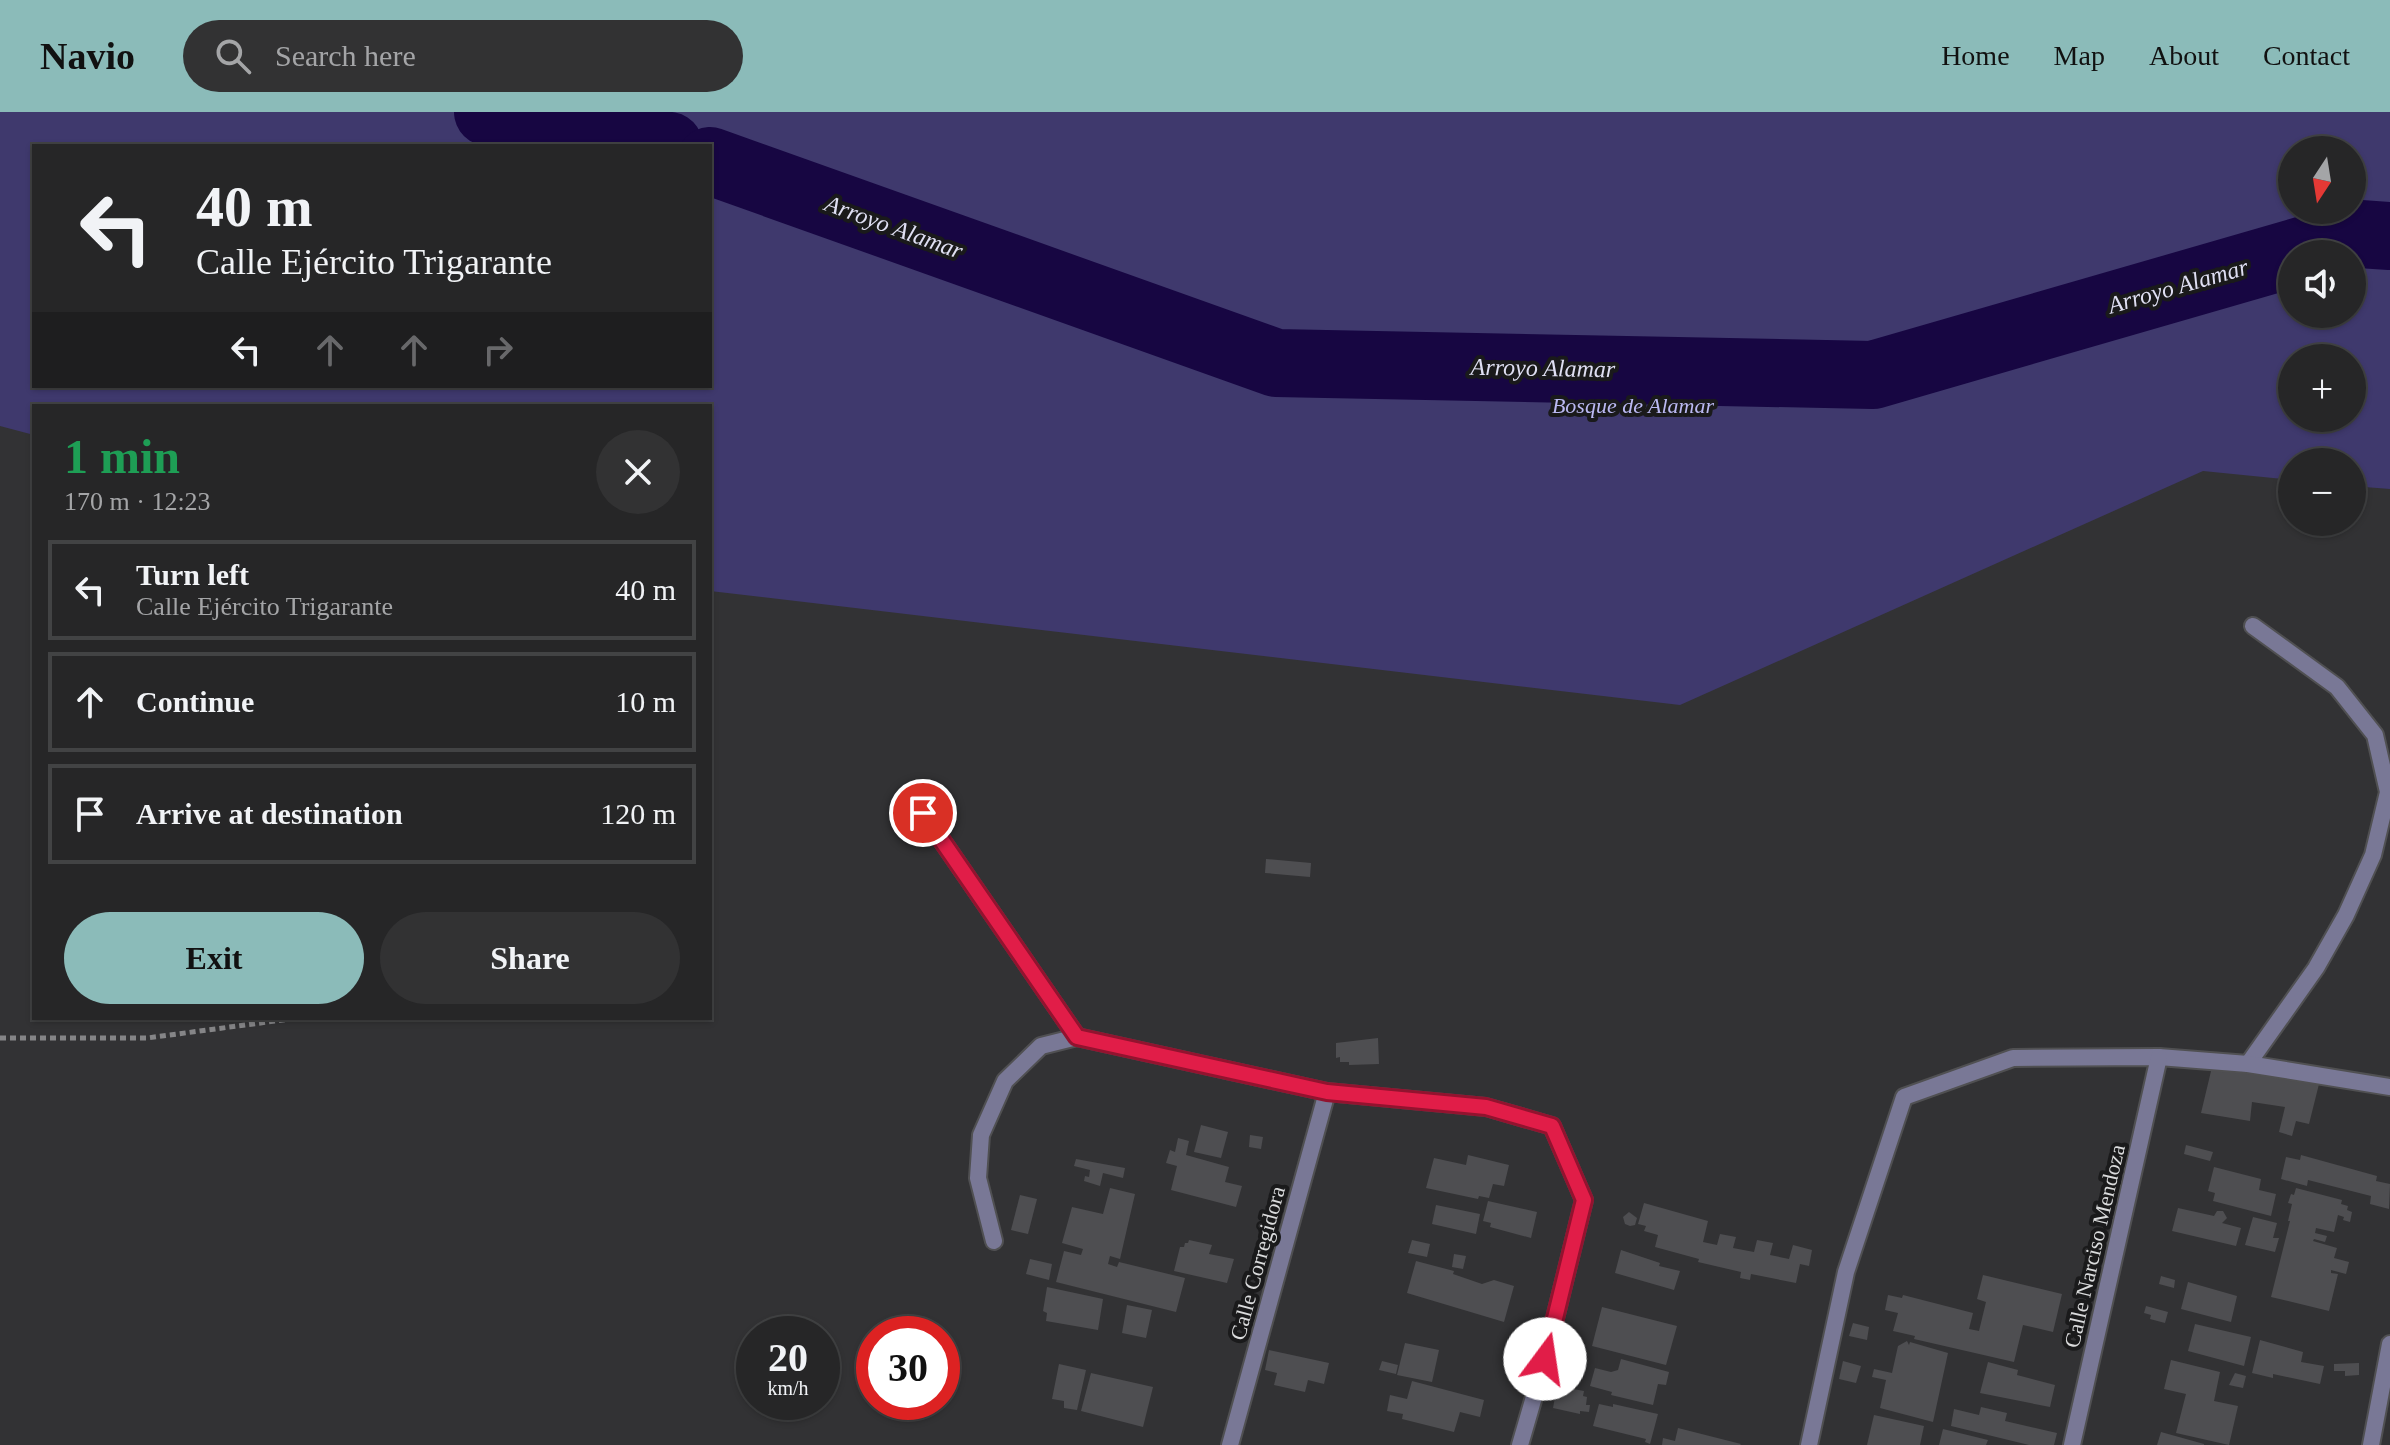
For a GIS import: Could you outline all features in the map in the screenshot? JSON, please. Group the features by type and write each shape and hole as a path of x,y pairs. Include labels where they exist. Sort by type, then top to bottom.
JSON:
{"street":[{"path":"2248,1064 2316,968 2346,915 2373,855 2388,792 2375,735 2337,687 2253,626"},
{"path":"923,813 1077,1037"},
{"path":"994,1241 978,1178 981,1135 1005,1081 1041,1046 1077,1037 1327,1092 1486,1107 1552,1126 1584,1200 1545,1359 1520,1445"},
{"path":"1809,1445 1846,1272 1904,1097 2013,1058 2159,1057 2248,1064 2390,1087"},
{"name":"Calle Narciso Mendoza","path":"2072,1445 2159,1057"},
{"name":"Calle Corregidora","path":"1230,1445 1327,1092"},
{"path":"2371,1445 2390,1344"}],"path":[{"path":"0,1038 147,1038 283,1020"}],"green space":[{"name":"Bosque de Alamar","path":"0,112 2390,112 2390,489 2366,487 2366,448 2278,448 2278,479 2203,471 1680,705 712,591 712,404 32,404 32,434 0,426"}],"building":[{"path":"1266,859 1311,863 1310,877 1265,873"},
{"path":"1378,1038 1379,1064 1349,1065 1349,1062 1340,1062 1340,1057 1336,1058 1336,1043"},
{"path":"2212,1067 2320,1080 2309,1124 2296,1121 2292,1136 2279,1132 2285,1107 2252,1102 2250,1121 2201,1113"},
{"path":"1201,1125 1228,1132 1221,1158 1194,1152"},
{"path":"1250,1135 1263,1137 1261,1149 1249,1147"},
{"path":"1178,1138 1189,1141 1186,1155 1229,1167 1225,1182 1242,1186 1236,1207 1171,1190 1177,1166 1166,1163 1170,1150 1175,1152"},
{"path":"2186,1145 2213,1152 2210,1161 2184,1154"},
{"path":"1468,1155 1509,1165 1504,1186 1493,1184 1489,1198 1479,1196 1478,1199 1426,1188 1434,1158 1466,1165"},
{"path":"2301,1155 2377,1176 2376,1181 2390,1184 2389,1209 2370,1204 2371,1196 2308,1180 2307,1186 2281,1179 2286,1157 2300,1160"},
{"path":"1076,1159 1125,1168 1123,1178 1103,1173 1100,1186 1084,1181 1085,1176 1089,1177 1090,1170 1074,1166"},
{"path":"2214,1167 2261,1179 2259,1190 2276,1194 2271,1216 2213,1201 2215,1193 2208,1191"},
{"path":"1110,1188 1135,1194 1120,1259 1110,1256 1108,1264 1117,1267 1119,1262 1185,1278 1176,1312 1056,1282 1064,1251 1081,1255 1083,1249 1062,1243 1072,1207 1103,1214"},
{"path":"2296,1188 2342,1200 2341,1204 2348,1206 2347,1210 2352,1212 2350,1222 2338,1215 2334,1232 2316,1228 2315,1233 2327,1236 2325,1242 2313,1241 2337,1248 2334,1258 2349,1262 2346,1274 2331,1270 2331,1273 2338,1274 2329,1311 2271,1297 2290,1221 2292,1204 2288,1203"},
{"path":"1020,1195 1037,1199 1028,1234 1011,1230"},
{"path":"1488,1201 1537,1212 1531,1238 1490,1227 1491,1223 1483,1221"},
{"path":"1644,1203 1708,1221 1703,1242 1717,1245 1720,1234 1736,1237 1733,1248 1754,1252 1757,1240 1773,1243 1770,1255 1789,1259 1793,1245 1812,1250 1809,1266 1800,1264 1796,1283 1751,1274 1750,1280 1740,1278 1741,1272 1698,1262 1699,1259 1655,1247 1658,1235 1644,1231 1646,1226 1638,1224"},
{"path":"1436,1205 1480,1214 1476,1234 1432,1224"},
{"path":"2178,1208 2214,1216 2217,1211 2223,1211 2227,1218 2222,1223 2241,1228 2236,1246 2172,1231"},
{"path":"1629,1212 1637,1218 1635,1225 1625,1224 1623,1217"},
{"path":"2253,1217 2277,1223 2273,1238 2279,1238 2275,1252 2245,1245"},
{"path":"1189,1240 1212,1245 1209,1254 1234,1259 1227,1283 1174,1271 1180,1247 1184,1247"},
{"path":"1412,1240 1430,1244 1427,1257 1408,1253"},
{"path":"1621,1250 1680,1271 1674,1290 1615,1273"},
{"path":"1454,1254 1466,1256 1463,1269 1452,1267"},
{"path":"1030,1259 1052,1264 1049,1280 1026,1274"},
{"path":"1416,1261 1454,1271 1453,1274 1482,1284 1494,1280 1514,1286 1504,1322 1407,1293"},
{"path":"1983,1275 2062,1294 2053,1332 2023,1325 2014,1362 1914,1339 1915,1336 1893,1331 1898,1313 1885,1310 1888,1295 1902,1298 1903,1295 1973,1313 1969,1329 1979,1331 1986,1302 1977,1299"},
{"path":"2161,1276 2175,1280 2174,1288 2159,1284"},
{"path":"2188,1282 2237,1296 2231,1322 2181,1309"},
{"path":"1047,1287 1103,1299 1098,1330 1046,1321 1047,1313 1043,1311"},
{"path":"1127,1305 1152,1310 1146,1338 1122,1333"},
{"path":"2146,1306 2168,1312 2165,1323 2150,1319 2151,1315 2144,1313"},
{"path":"1602,1307 1677,1326 1666,1365 1592,1346"},
{"path":"1853,1323 1869,1327 1867,1340 1849,1336"},
{"path":"2195,1324 2251,1337 2244,1366 2188,1351"},
{"path":"2260,1340 2303,1352 2301,1362 2324,1366 2320,1384 2252,1373"},
{"path":"1907,1341 1909,1345 1910,1342 1948,1353 1933,1422 1880,1408 1886,1380 1872,1377 1874,1369 1892,1373 1898,1346"},
{"path":"1561,1342 1577,1347 1573,1361 1557,1357"},
{"path":"1405,1343 1439,1350 1432,1382 1397,1375"},
{"path":"1269,1350 1329,1363 1324,1384 1308,1380 1305,1392 1274,1385 1277,1373 1265,1370"},
{"path":"1621,1359 1669,1372 1666,1385 1658,1384 1653,1405 1611,1395 1612,1392 1590,1386 1595,1368 1611,1372 1618,1370"},
{"path":"2171,1360 2220,1372 2214,1401 2238,1406 2229,1445 2176,1433 2186,1394 2164,1389"},
{"path":"1382,1361 1398,1365 1396,1374 1379,1370"},
{"path":"1843,1361 1861,1366 1856,1383 1839,1379"},
{"path":"1988,1362 2018,1370 2017,1375 2055,1385 2050,1407 1980,1393"},
{"path":"2359,1363 2359,1375 2345,1376 2345,1371 2334,1371 2334,1364"},
{"path":"1059,1364 1086,1370 1077,1410 1064,1408 1064,1401 1052,1399"},
{"path":"1091,1373 1153,1387 1143,1427 1081,1411"},
{"path":"2235,1373 2246,1376 2243,1388 2229,1385"},
{"path":"1412,1381 1484,1400 1480,1417 1460,1412 1454,1432 1402,1419 1403,1414 1387,1411 1390,1395 1407,1399"},
{"path":"1557,1386 1584,1391 1586,1405 1590,1405 1589,1412 1580,1411 1580,1414 1553,1408"},
{"path":"1599,1404 1658,1414 1650,1444 1645,1442 1646,1439 1593,1426"},
{"path":"1981,1407 2007,1413 2005,1421 2057,1433 2054,1445 2029,1445 1951,1426 1954,1409 1979,1415"},
{"path":"1874,1415 1924,1426 1920,1445 1867,1445"},
{"path":"1678,1428 1741,1444 1662,1445 1663,1438 1675,1441"},
{"path":"1943,1429 1988,1440 1986,1445 1939,1445"},
{"path":"2161,1432 2204,1444 2204,1445 2157,1445"}],"waterway":[{"name":"Arroyo Alamar","path":"488,112 658,144"},
{"name":"Arroyo Alamar","path":"712,162 1276,363 1873,375 2360,234 2390,236"}],"route":[{"path":"923,813 1077,1037 1327,1092 1486,1107 1552,1126 1584,1200 1545,1359"}]}
